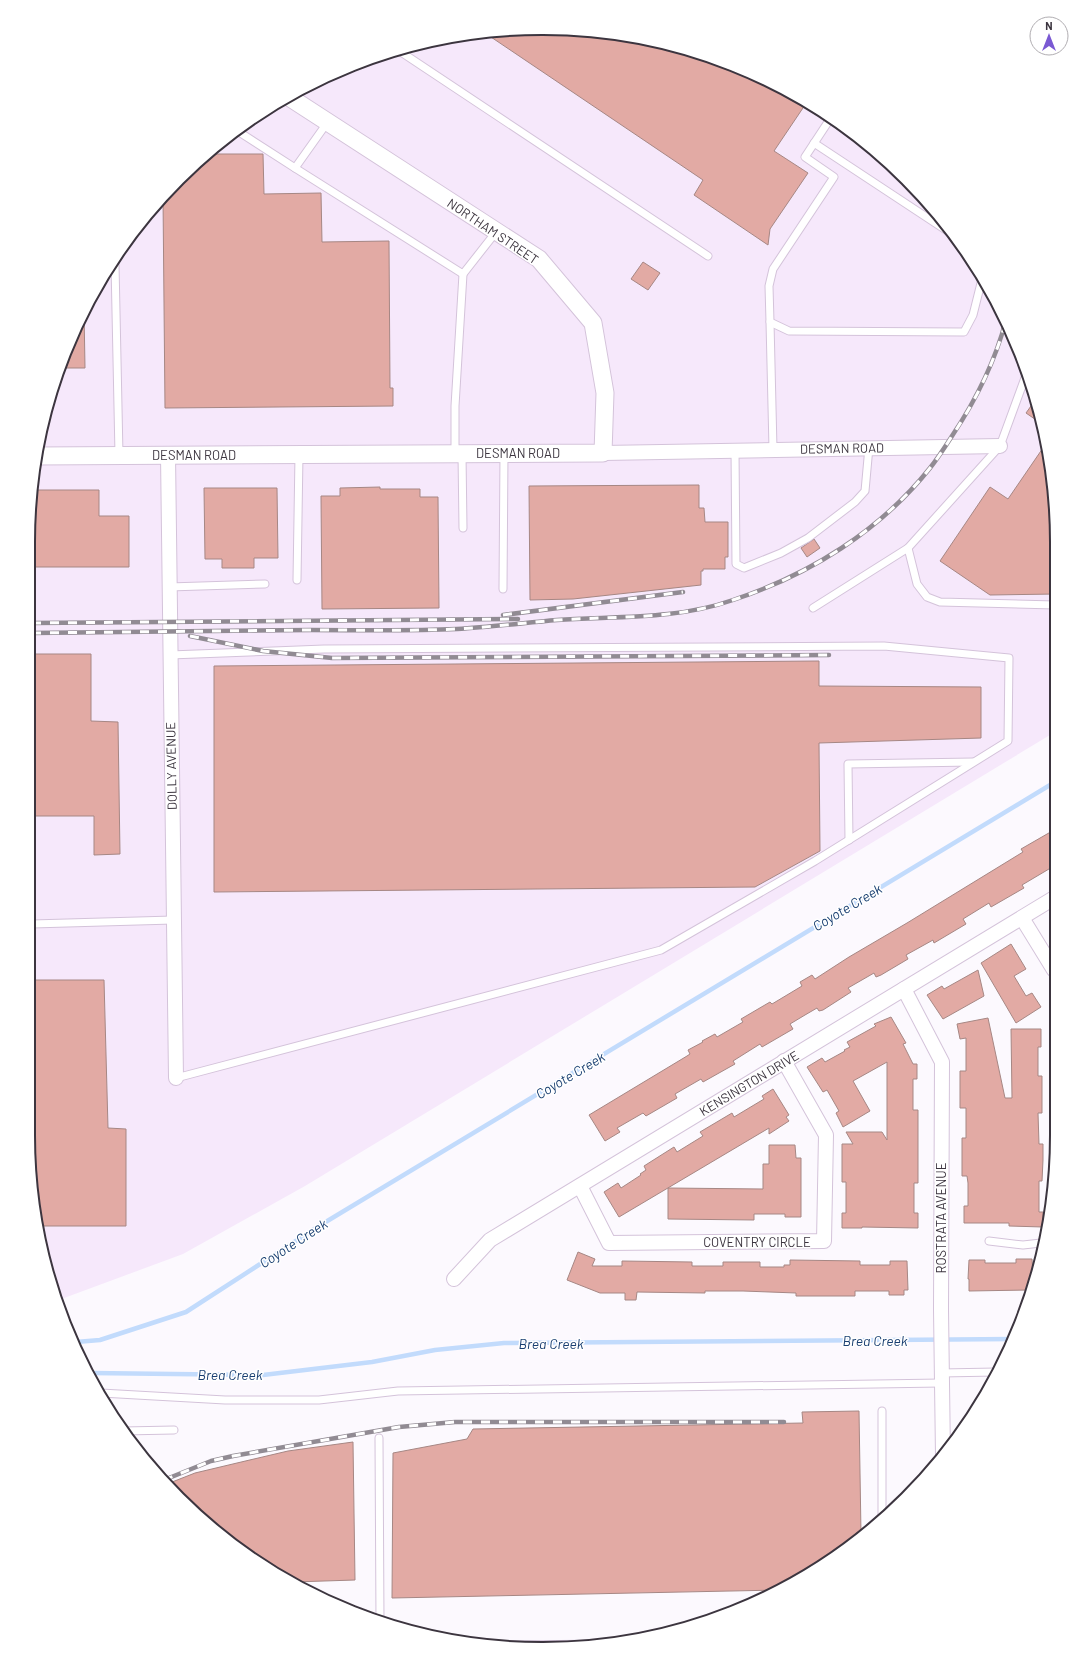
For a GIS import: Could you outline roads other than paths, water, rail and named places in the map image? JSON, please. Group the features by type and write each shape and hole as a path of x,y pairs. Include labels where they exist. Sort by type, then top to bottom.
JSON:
{"street":[{"name":"NORTHAM STREET","path":"294,100 539,259 593,323 605,393 604,453"},
{"name":"DESMAN ROAD","path":"43,456 604,453 869,447 1000,446"},
{"name":"DOLLY AVENUE","path":"168,455 176,1078"},
{"name":"KENSINGTON DRIVE","path":"454,1279 490,1240 1050,900"},
{"path":"1022,918 1050,964"},
{"name":"ROSTRATA AVENUE","path":"904,989 942,1062 941,1376 943,1446"},
{"name":"COVENTRY CIRCLE","path":"580,1186 609,1243 824,1241 826,1135 784,1061"}],"lane":[{"path":"404,54 708,256"},
{"path":"295,168 328,122"},
{"path":"773,449 769,286 773,269 834,177 805,157 827,123"},
{"path":"242,134 463,274"},
{"path":"814,143 937,224"},
{"path":"463,528 455,406 463,274 496,232"},
{"path":"115,270 119,456"},
{"path":"770,322 789,331 964,332 973,314 980,286"},
{"path":"813,608 908,548 1000,446 1024,381"},
{"path":"734,450 736,564 744,568 781,553 808,538 855,502 865,491 869,447"},
{"path":"297,580 299,454"},
{"path":"503,589 504,454"},
{"path":"908,548 917,584 927,597 940,602 1050,605"},
{"path":"169,587 265,584"},
{"path":"170,655 332,649 884,646 1009,658 1008,741 849,840 661,950 176,1078"},
{"path":"849,840 848,764 974,762"},
{"path":"35,924 173,920"},
{"path":"989,1242 1022,1245 1038,1243"},
{"path":"106,1393 225,1400 319,1400 398,1391 941,1376 991,1372"},
{"path":"882,1411 882,1511"},
{"path":"131,1430 174,1430"},
{"path":"379,1438 380,1615"}],"waterway":[{"name":"Coyote Creek","path":"80,1342 100,1340 186,1312 319,1226 1050,785"},
{"name":"Brea Creek","path":"95,1373 263,1375 372,1362 435,1350 504,1343 1007,1339"}],"railway":[{"path":"35,633 457,629 557,620 668,614 690,611 733,600 789,578 816,564 866,531 889,512 930,468 961,422 984,380 1003,330"},
{"path":"503,615 683,592"},
{"path":"35,623 518,619"},
{"path":"190,636 263,651 332,658 829,655"},
{"path":"169,1478 211,1461 233,1456 399,1427 455,1422 784,1422"}]}
